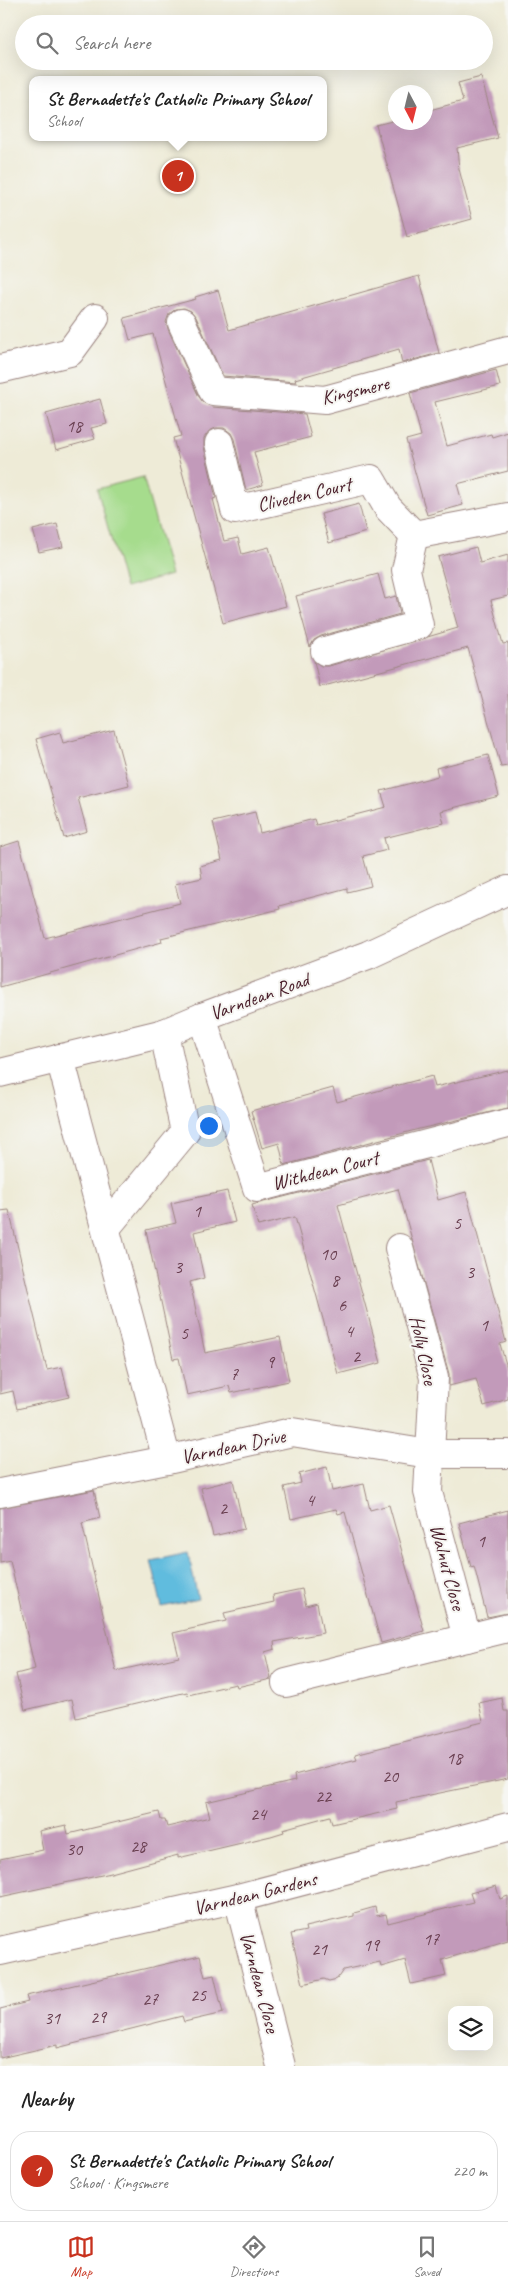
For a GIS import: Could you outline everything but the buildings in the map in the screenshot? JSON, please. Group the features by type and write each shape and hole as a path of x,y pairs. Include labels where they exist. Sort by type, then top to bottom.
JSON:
{"street":[{"path":"0,369 70,352 95,318"},
{"name":"Kingsmere","path":"182,323 213,392 325,400 508,350"},
{"name":"Cliveden Court","path":"219,443 235,510 371,478 388,508 414,535"},
{"path":"325,651 419,625 406,570 414,535 508,517"},
{"name":"Varndean Road","path":"0,1073 164,1033 202,1017 368,956 508,890"},
{"name":"Withdean Court","path":"202,1017 257,1188 508,1123"},
{"path":"106,1228 185,1132 164,1033"},
{"name":"Varndean Drive","path":"60,1058 167,1460 292,1432 429,1454 508,1454"},
{"name":"Holly Close","path":"399,1248 434,1378 429,1454"},
{"name":"Walnut Close","path":"429,1454 428,1492 467,1638"},
{"path":"0,1494 167,1460"},
{"path":"286,1683 508,1628"},
{"name":"Varndean Gardens","path":"0,1951 238,1898 508,1827"},
{"name":"Varndean Close","path":"238,1898 281,2066"}],"green space":[{"path":"143,477 171,575 125,588 97,489"}],"water":[{"path":"188,1552 198,1599 162,1607 151,1560"}],"place":[{"name":"St Bernadette's Catholic Primary School","path":"178,176"}]}
